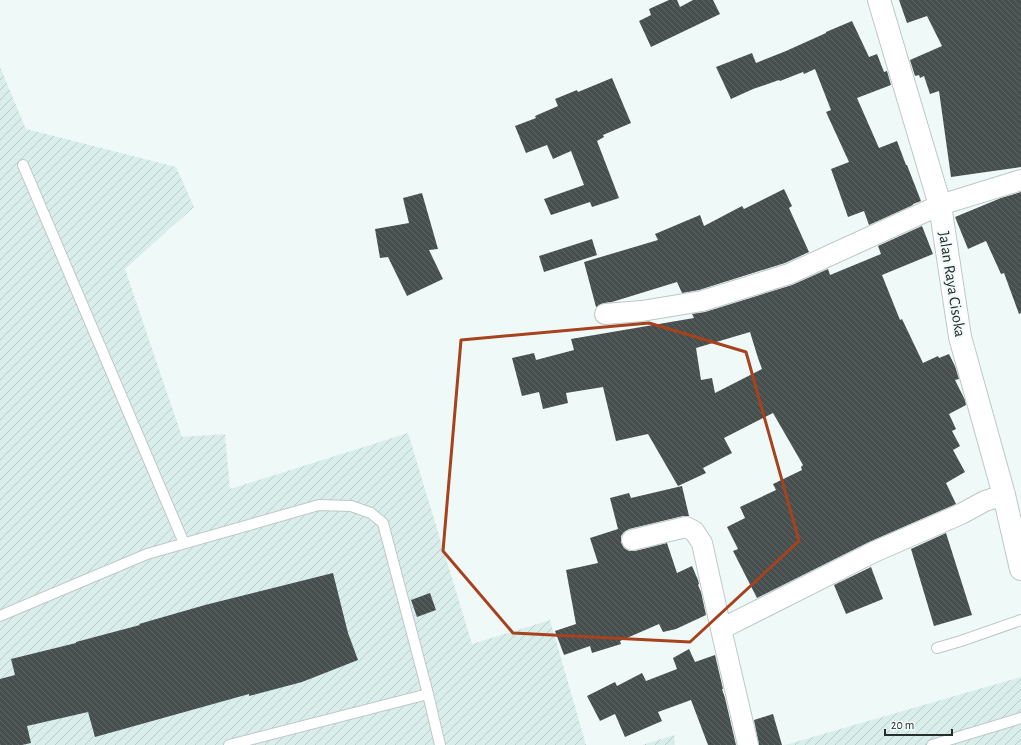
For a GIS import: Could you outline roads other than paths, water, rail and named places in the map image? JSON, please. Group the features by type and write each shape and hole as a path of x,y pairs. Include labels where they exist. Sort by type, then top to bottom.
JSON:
{"street":[{"name":"Jalan Raya Cisoka","path":"879,0 940,205 960,337 1004,495 1021,569"},
{"path":"605,314 642,311 702,301 788,274 940,205 1021,180"},
{"path":"721,629 874,552 961,514 985,501 1004,495"},
{"path":"632,540 686,527 694,531 702,543 748,745"}],"lane":[{"path":"23,165 184,543"},
{"path":"0,616 147,554 319,505 351,506 371,513 383,524 440,745"},
{"path":"937,648 1021,620"},
{"path":"229,745 428,694"},
{"path":"932,745 1021,718"}]}
